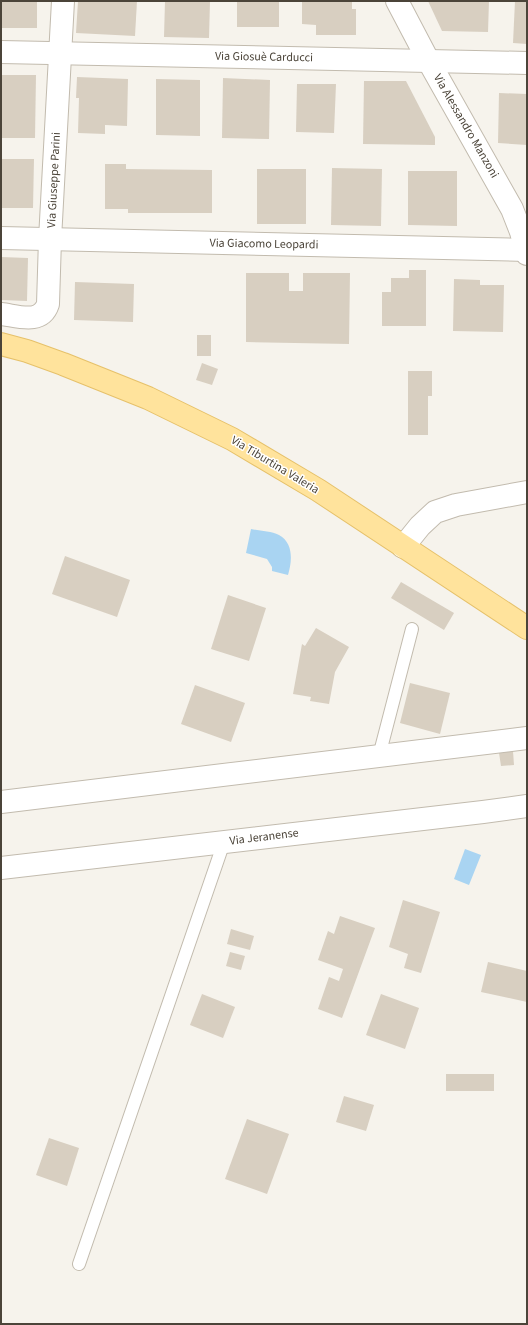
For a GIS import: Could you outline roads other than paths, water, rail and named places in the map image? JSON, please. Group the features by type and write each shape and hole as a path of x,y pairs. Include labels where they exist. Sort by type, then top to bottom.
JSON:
{"main road":[{"name":"Via Tiburtina Valeria","path":"1,344 57,361 148,398 225,435 318,490 527,628"}],"street":[{"name":"Via Giuseppe Parini","path":"1,314 37,317 46,310 50,297 50,240 63,1"},
{"name":"Via Alessandro Manzoni","path":"397,1 428,60 512,209 527,251"},
{"name":"Via Giosuè Carducci","path":"1,52 527,63"},
{"name":"Via Giacomo Leopardi","path":"1,238 527,251"},
{"path":"403,546 420,526 435,512 456,505 527,492"},
{"path":"1,802 527,738"},
{"name":"Via Jeranense","path":"1,868 527,806"}],"lane":[{"path":"379,756 412,628"},
{"path":"79,1264 224,842"}],"water":[{"path":"251,529 273,533 284,538 291,553 288,575 272,571 272,567 267,559 246,553"},
{"path":"465,849 481,855 469,885 454,879"}]}
